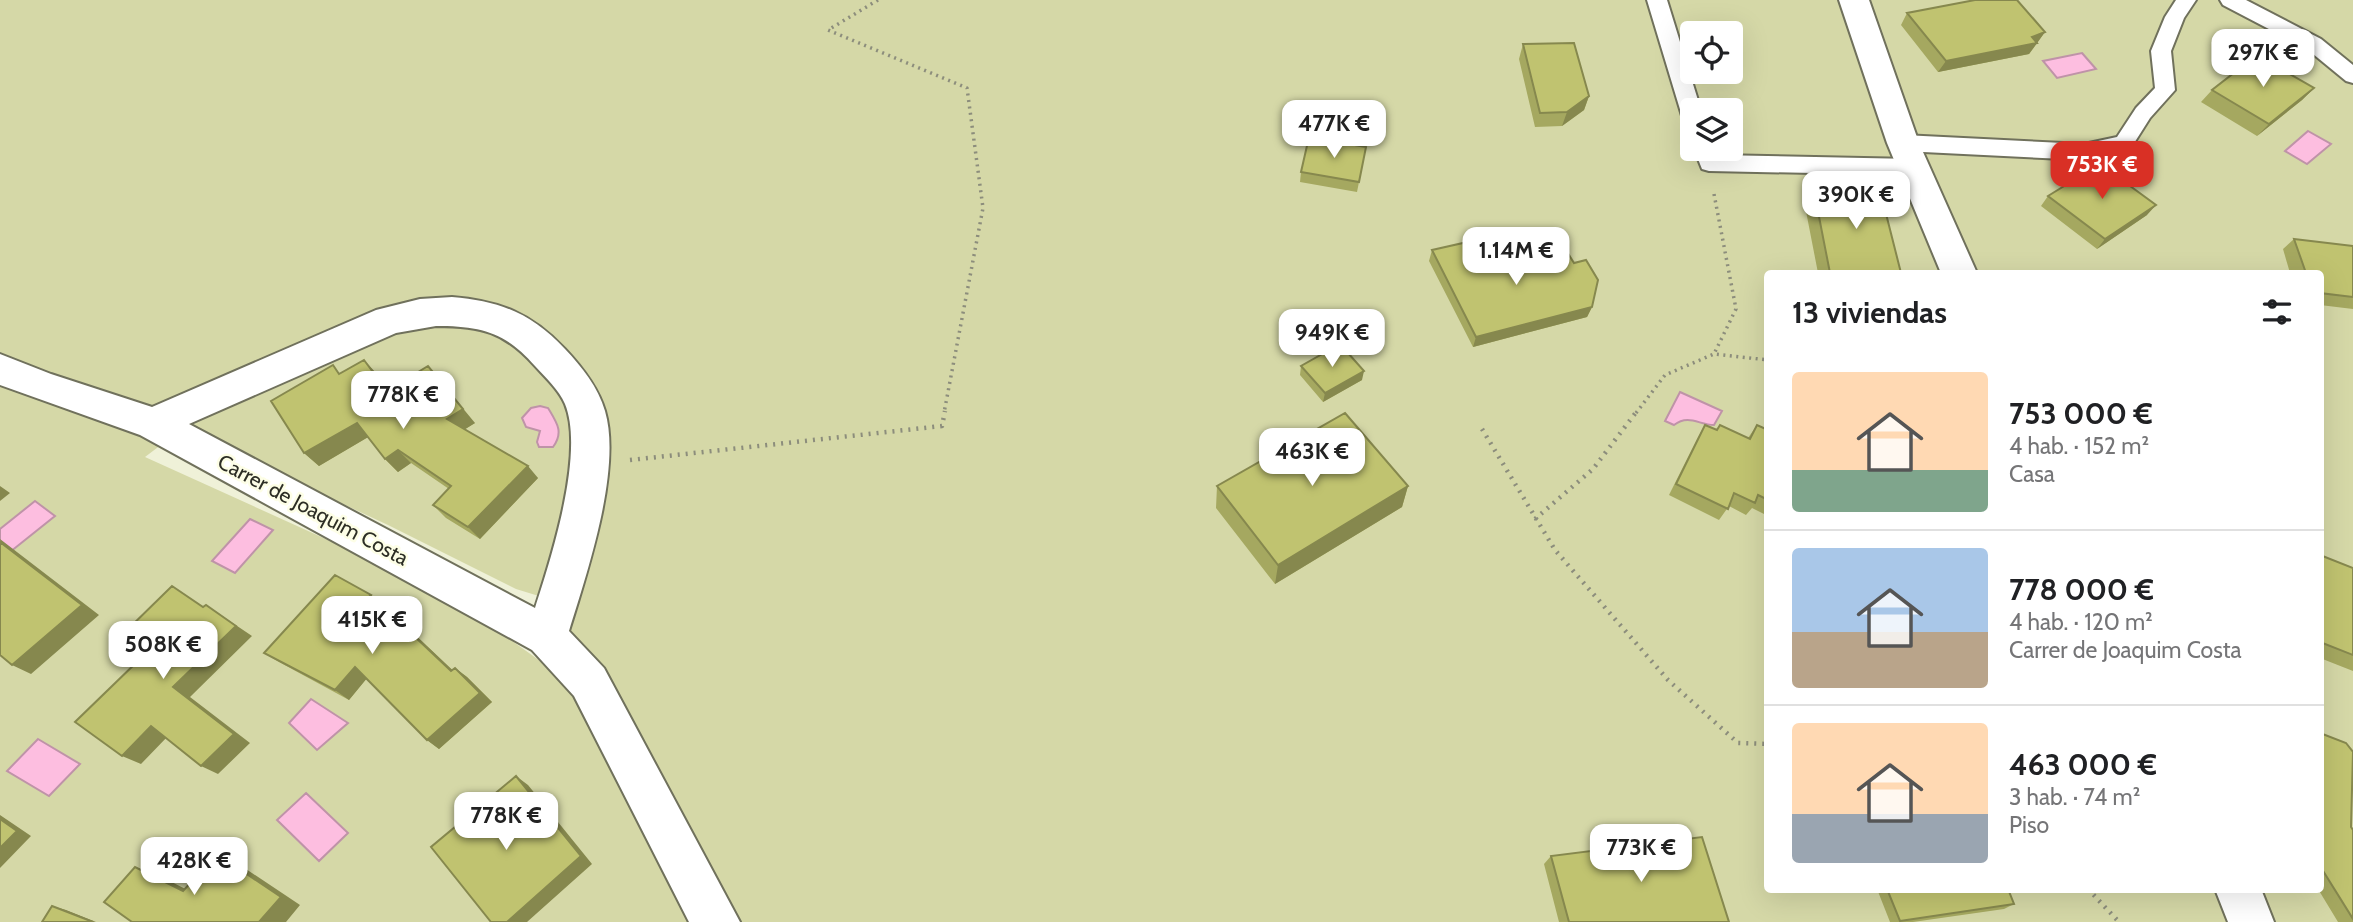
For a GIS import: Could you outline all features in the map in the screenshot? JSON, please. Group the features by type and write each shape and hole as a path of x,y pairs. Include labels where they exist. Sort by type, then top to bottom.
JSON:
{"street":[{"path":"1854,0 1908,155 1958,270"},
{"path":"153,423 389,320 419,312 446,311 483,316 516,327 574,383 589,429 587,465 569,563 547,636"},
{"name":"Carrer de Joaquim Costa","path":"0,369 41,386 153,423 547,636 589,682 706,907 717,922"},
{"path":"2240,893 2251,922"}],"lane":[{"path":"1657,0 1686,98"},
{"path":"1743,156 1908,155 1988,149 2084,152 2124,143 2143,113 2165,90 2161,51 2186,0"},
{"path":"2230,0 2314,44 2353,76"}],"path":[{"path":"587,465 943,426 983,208 967,88 828,30 878,0"},
{"path":"1707,161 1735,309 1714,354"},
{"path":"1535,520 1593,470 1665,375 1714,354 1764,360"},
{"path":"1482,429 1555,551 1668,680 1738,743 1764,744"},
{"path":"2092,893 2119,922"}],"green space":[{"path":"0,0 2353,0 2353,922 0,922","holes":["182,429 388,525 516,589 542,597 543,663 477,616 350,550 145,457"]}],"shaded area":[{"path":"2082,53 2096,69 2057,78 2043,61"},
{"path":"2308,131 2331,144 2307,164 2285,151"},
{"path":"1680,392 1722,411 1714,425 1684,420 1674,425 1665,421"},
{"path":"531,408 548,408 558,427 558,437 553,447 539,447 537,442 540,431 526,427 522,418"},
{"path":"35,501 55,516 0,560 0,529"},
{"path":"250,519 273,530 235,573 212,561"},
{"path":"311,699 348,723 317,750 289,723"},
{"path":"38,739 80,764 49,796 7,771"},
{"path":"306,793 348,833 319,861 277,820"}],"building":[{"path":"1975,0 2017,0 2045,32 2032,37 2037,43 1946,61 1907,13"},
{"path":"1574,43 1589,96 1567,112 1540,113 1523,44"},
{"path":"2257,55 2314,88 2269,124 2212,90"},
{"path":"1309,137 1366,147 1359,182 1301,172"},
{"path":"2100,164 2156,205 2105,239 2048,196"},
{"path":"1813,186 1880,190 1900,270 1829,270"},
{"path":"2294,239 2353,246 2353,297 2324,293 2324,270 2305,270"},
{"path":"1472,241 1485,267 1564,247 1574,263 1586,260 1598,280 1592,307 1476,337 1432,250"},
{"path":"1340,344 1364,371 1325,393 1301,366"},
{"path":"364,360 387,391 428,366 463,409 447,419 528,466 468,527 433,505 451,486 398,450 385,459 357,423 304,453 271,401 333,365 339,374"},
{"path":"1345,413 1408,486 1278,565 1217,486"},
{"path":"1705,425 1717,430 1720,425 1750,439 1757,425 1764,428 1764,498 1758,495 1755,503 1734,493 1728,509 1676,484"},
{"path":"0,542 82,605 12,665 0,655"},
{"path":"2324,557 2353,568 2353,655 2324,644"},
{"path":"335,575 371,595 368,598 400,615 396,619 451,671 455,668 480,693 427,740 355,667 335,690 264,653"},
{"path":"172,586 236,626 173,687 234,734 201,766 151,726 122,756 75,722 142,657 118,639"},
{"path":"2324,735 2346,743 2353,752 2353,919 2324,872"},
{"path":"516,776 581,856 507,922 491,922 431,847"},
{"path":"0,819 17,831 0,848"},
{"path":"1702,837 1729,922 1569,922 1551,856"},
{"path":"217,854 281,897 259,922 132,922 104,902 135,867 183,891"},
{"path":"1889,893 2010,893 2014,904 1900,921"},
{"path":"52,906 93,922 42,922"}]}
